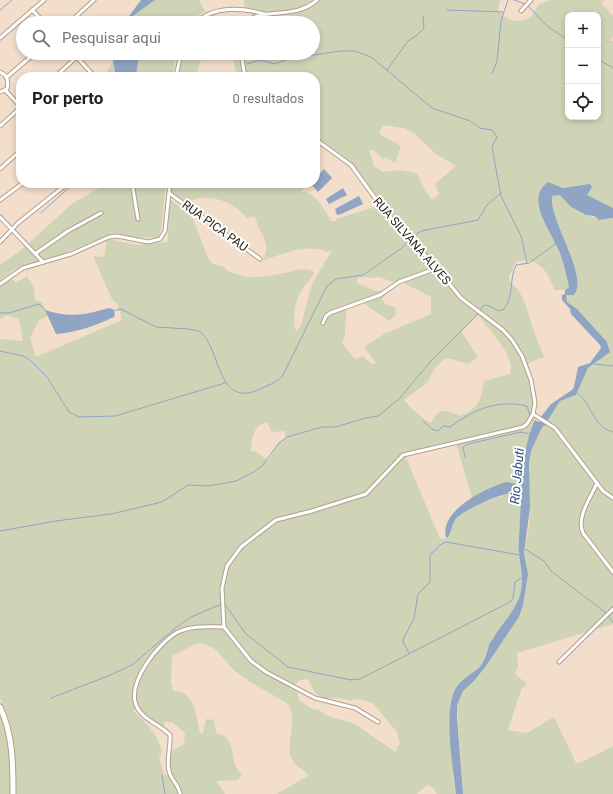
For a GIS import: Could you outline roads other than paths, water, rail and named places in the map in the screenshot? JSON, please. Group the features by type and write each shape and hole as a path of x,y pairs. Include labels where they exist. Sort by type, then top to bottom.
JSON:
{"main road":[{"path":"0,707 7,724 11,744 13,794"}],"street":[{"path":"25,16 44,0"},
{"path":"77,16 94,0"},
{"path":"260,16 266,14 301,11 317,0"},
{"path":"521,11 531,0"},
{"path":"205,16 207,14 231,9 255,11 266,14"},
{"path":"32,10 38,16"},
{"path":"0,38 16,24"},
{"path":"7,77 27,60"},
{"path":"60,72 74,60"},
{"path":"80,60 90,72"},
{"path":"177,72 180,60"},
{"path":"242,60 243,72"},
{"path":"0,72 7,77 8,86 5,90 0,92"},
{"path":"5,90 16,102"},
{"path":"0,126 16,112"},
{"name":"RUA SILVANA ALVES","path":"320,143 351,165 383,209 437,268 461,298 503,330 522,356 532,385 535,405 533,414"},
{"path":"0,169 16,155"},
{"path":"0,200 16,188"},
{"path":"0,242 12,229 62,188"},
{"path":"133,188 138,219"},
{"path":"0,284 23,268 71,254 113,236 144,242 160,239 165,231 170,188"},
{"name":"RUA PICA PAU","path":"169,193 260,259"},
{"path":"36,253 68,231 101,213"},
{"path":"0,217 43,262"},
{"path":"323,323 326,316 330,313 380,295 399,282 437,268"},
{"path":"378,722 356,708 316,698 266,672 246,655 224,627 222,588 227,566 241,546 276,520 307,513 363,496 397,459 405,454 523,427 528,423 533,414 555,428 605,493 613,498"},
{"path":"597,483 583,513 582,529 613,572"},
{"path":"559,662 613,609"},
{"path":"180,794 168,768 170,735 139,711 135,701 136,685 143,670 152,657 176,633 195,627 224,627"}],"water":[{"path":"141,0 155,0 133,16 129,16"},
{"path":"138,60 137,72 115,72 113,61"},
{"path":"324,169 332,178 318,192 314,188 320,188 320,173"},
{"path":"548,182 563,188 590,184 592,187 587,195 613,208 613,218 599,220 594,216 586,215 571,207 560,195 552,196 556,219 573,262 576,275 577,286 574,295 566,295 567,302 577,309 607,342 610,352 588,368 576,395 560,401 548,420 545,420 549,424 542,427 531,451 529,465 530,508 524,553 528,574 523,605 519,617 486,666 474,681 463,691 457,705 463,794 456,794 449,728 451,702 458,685 478,669 482,663 495,635 514,609 521,591 522,572 519,544 522,481 530,432 535,420 539,422 543,420 540,418 551,404 572,390 578,367 590,363 601,348 600,345 571,314 570,309 562,300 562,295 565,294 565,290 569,287 565,269 559,251 546,225 539,206 538,197 541,189"},
{"path":"343,188 347,195 329,204 326,199"},
{"path":"359,196 363,204 337,215 335,209"},
{"path":"109,308 113,309 115,314 114,317 93,326 56,334 45,310 62,314 77,315"},
{"path":"507,482 518,484 516,492 494,498 465,512 455,520 448,538 446,537 446,527 450,518 457,509 488,489"}],"waterway":[{"path":"0,10 12,0"},
{"path":"492,74 497,61 501,21 508,0"},
{"path":"514,0 525,4"},
{"path":"528,6 547,26 565,38"},
{"path":"447,10 503,12"},
{"path":"387,70 408,41 424,28 423,16"},
{"path":"320,54 340,51 355,51 371,57 432,108 470,121 480,128 492,130 497,137 492,147 501,196 521,236 527,263"},
{"path":"247,64 260,60"},
{"path":"260,60 275,64 285,60"},
{"path":"601,61 613,68"},
{"path":"41,213 68,188"},
{"path":"113,311 121,309 156,327 199,331 212,349 221,373 227,383 234,390 244,393 258,390 274,383 282,377 327,286 336,279 363,275 402,248 410,239 421,231 478,220 487,205 501,193"},
{"path":"0,531 56,521 111,514 162,502 188,485 208,486 236,481 254,472 263,465 278,444 287,437 322,427 335,427 378,416 399,399 431,361 477,315 483,306 487,305 499,311 504,309 509,299 516,265 529,263 557,243"},
{"path":"0,313 9,313 39,304 46,311"},
{"path":"0,351 23,356 30,360 47,377 69,412 79,417 115,416 225,383"},
{"path":"594,364 613,366"},
{"path":"577,393 601,425 613,432"},
{"path":"423,421 432,429 438,431 443,426 450,427 477,411 495,405 505,404 527,406 530,416"},
{"path":"465,457 463,447 468,444 521,432 530,434"},
{"path":"409,653 403,642 404,637 414,619 418,594 430,582 430,555 440,545 446,542 520,555"},
{"path":"525,549 544,561 551,571 606,613"},
{"path":"51,698 132,665 174,629 191,617 224,603 246,634 288,667 351,680 360,679 510,602 513,598 515,582 522,578"},
{"path":"608,616 613,622"},
{"path":"162,775 165,794"}],"water label":[{"name":"Rio Jabuti","path":"517,476"}]}
